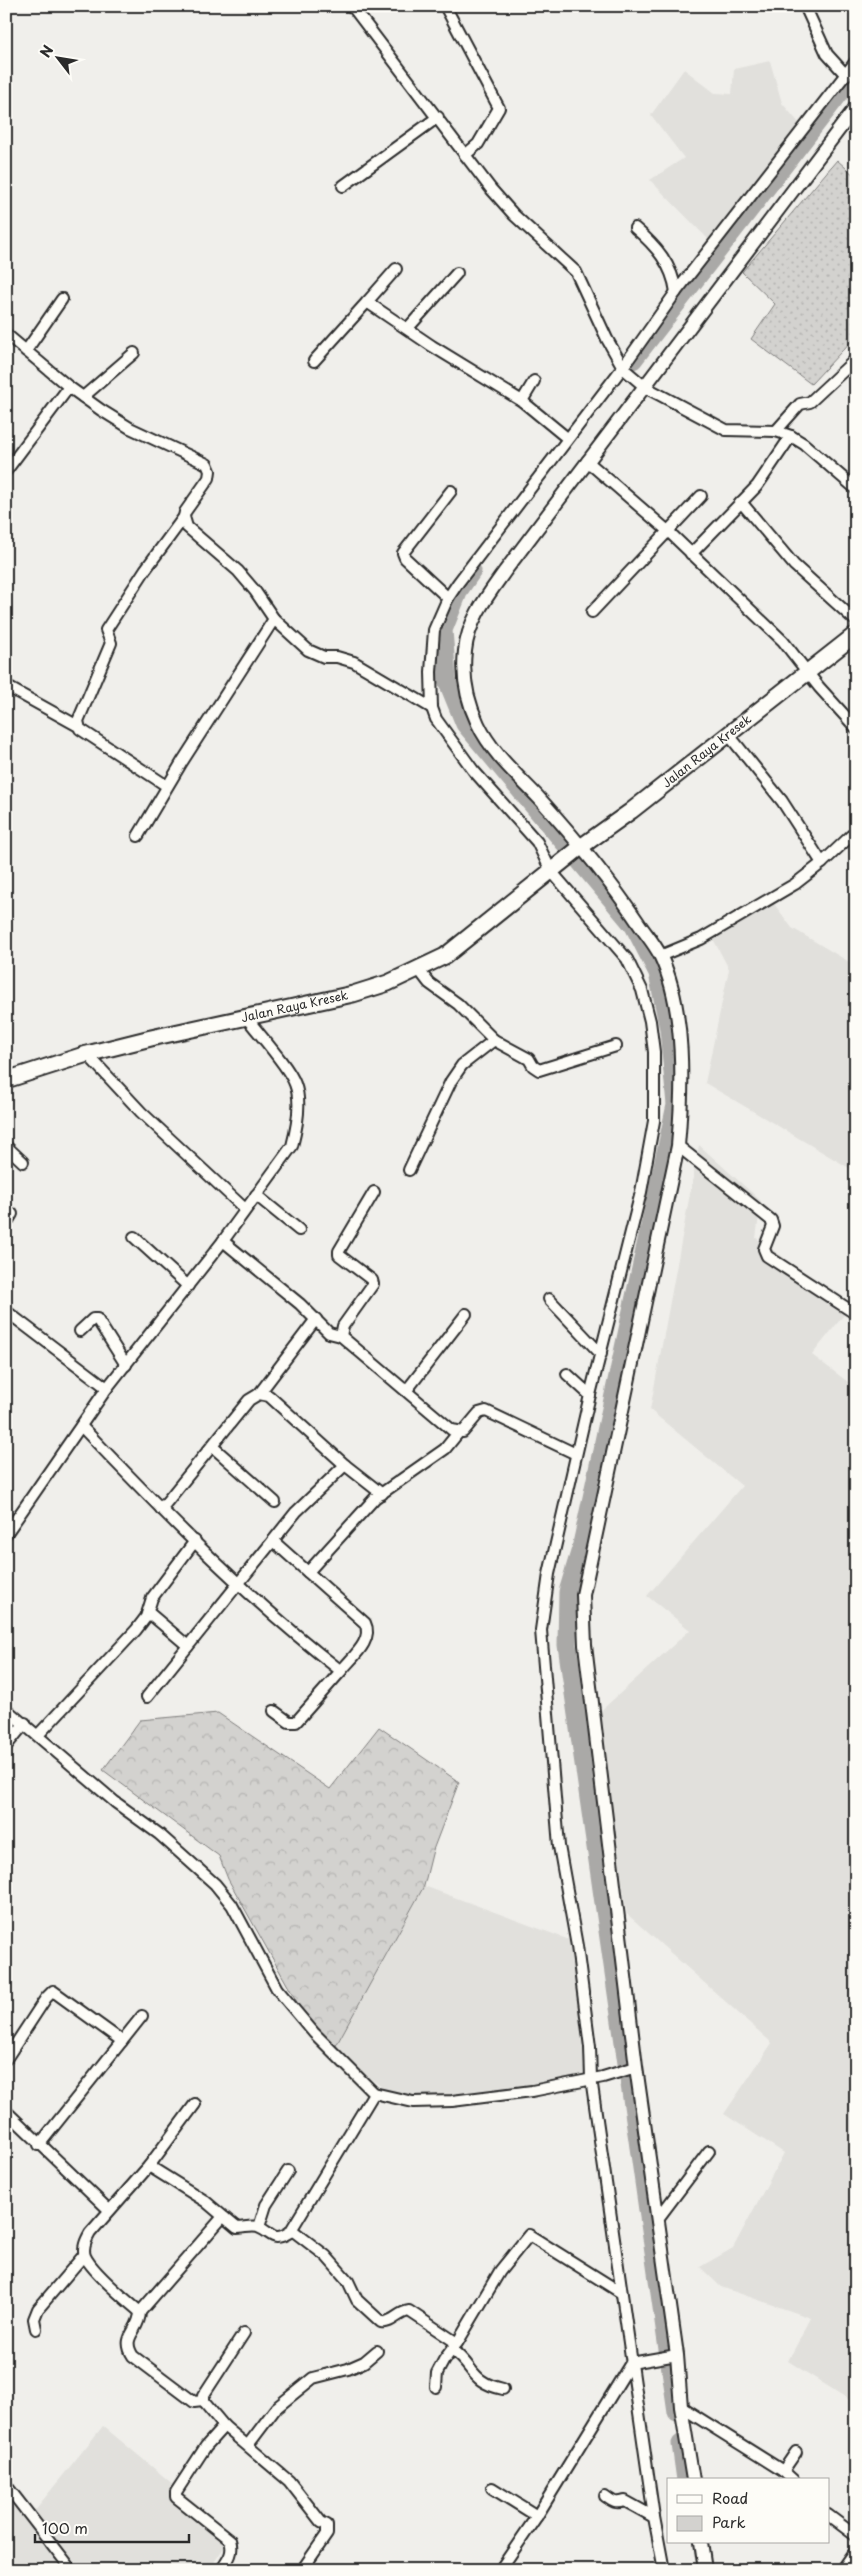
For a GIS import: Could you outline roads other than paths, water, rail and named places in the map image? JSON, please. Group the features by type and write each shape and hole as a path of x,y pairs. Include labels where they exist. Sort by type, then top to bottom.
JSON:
{"main road":[{"name":"Jalan Raya Kresek","path":"6,1080 87,1054 353,994 388,983 419,970 445,956 466,941 581,847 631,811 856,634"}],"street":[{"path":"352,6 438,116 465,155 514,215 576,272 607,340 624,368 643,386 726,430 776,431 791,436 804,444 856,489"},
{"path":"445,6 500,108 478,144 465,155"},
{"path":"805,6 827,54 846,75"},
{"path":"664,2570 654,2517 620,2292 590,2078 590,2047 579,1956 559,1846 541,1630 549,1574 576,1454 641,1192 654,1121 654,1052 650,1021 642,990 627,959 554,869 537,842 468,764 448,738 432,708 431,651 434,630 448,598 567,438 624,368 676,292 856,62"},
{"path":"693,2478 673,2356 657,2220 634,2067 585,1645 584,1595 678,1146 682,1067 673,1000 660,956 615,888 503,759 478,726 468,702 464,677 465,650 476,615 505,571 643,386 856,107"},
{"path":"343,186 438,116"},
{"path":"635,228 667,262 673,274 676,292"},
{"path":"314,361 396,269"},
{"path":"408,328 457,273"},
{"path":"26,351 62,299"},
{"path":"368,302 432,346 522,400 567,438"},
{"path":"6,334 83,398 130,428 207,464 210,472 209,478 192,500 184,517 144,570 106,630 111,643 80,716 78,726"},
{"path":"83,398 134,353"},
{"path":"776,431 800,404 810,402 856,359"},
{"path":"522,400 534,381"},
{"path":"6,471 69,387"},
{"path":"691,554 757,486 791,436"},
{"path":"587,462 669,532 783,641 807,672 856,728"},
{"path":"448,598 405,558 403,553 451,491"},
{"path":"592,612 701,496"},
{"path":"741,502 794,565 856,621"},
{"path":"184,517 187,527 238,571 255,591 274,619 308,650 324,657 336,657 354,662 432,708"},
{"path":"138,836 167,786 274,619"},
{"path":"6,686 78,726 167,786"},
{"path":"728,734 782,801 822,864"},
{"path":"660,956 701,939 795,884 822,864 856,831"},
{"path":"419,970 429,983 458,1004 494,1040 529,1059 536,1068 616,1046"},
{"path":"6,1534 107,1388 223,1241 292,1146 297,1128 298,1098 294,1082 246,1017"},
{"path":"410,1170 451,1081 462,1065 494,1040"},
{"path":"87,1054 141,1112 245,1209"},
{"path":"6,1146 23,1162"},
{"path":"678,1146 771,1220 773,1226 764,1249 767,1256 856,1314"},
{"path":"341,1336 342,1326 373,1284 372,1280 339,1255 339,1251 374,1192"},
{"path":"256,1195 299,1230"},
{"path":"6,1224 12,1214"},
{"path":"134,1237 188,1286"},
{"path":"223,1241 316,1319 329,1333 341,1336 452,1430 458,1433"},
{"path":"549,1299 601,1354"},
{"path":"6,1311 107,1388"},
{"path":"407,1390 466,1314"},
{"path":"80,1331 92,1319 96,1319 126,1365"},
{"path":"161,1509 213,1447 249,1400 259,1394 316,1319"},
{"path":"567,1374 590,1395"},
{"path":"259,1394 269,1396 345,1464 382,1494"},
{"path":"308,1572 366,1507 445,1449 458,1433 468,1428 480,1413 486,1411 576,1454"},
{"path":"81,1426 161,1509 239,1583 283,1624 341,1671"},
{"path":"213,1447 276,1502"},
{"path":"147,1696 296,1512 345,1464"},
{"path":"38,1734 106,1665 136,1630 148,1612 152,1598 195,1541"},
{"path":"273,1541 368,1628 366,1640 296,1722 289,1722 274,1712"},
{"path":"148,1612 188,1646"},
{"path":"6,1709 38,1734 115,1802 159,1834 215,1884 232,1905 277,1989 371,2098 412,2102 452,2101 532,2091 590,2078 603,2077 634,2067"},
{"path":"6,1746 19,1733 25,1723"},
{"path":"6,2059 46,1998 53,1991 122,2041"},
{"path":"39,2145 142,2016"},
{"path":"148,2166 205,2201 237,2228 259,2227 274,2237 281,2238 292,2230 371,2098"},
{"path":"140,2312 107,2282 84,2255 84,2243 109,2210 148,2166 195,2104"},
{"path":"6,2112 109,2210"},
{"path":"657,2220 709,2151"},
{"path":"259,2227 266,2204 288,2171"},
{"path":"203,2401 194,2402 133,2356 128,2348 129,2339 140,2323 140,2312 221,2219 225,2218"},
{"path":"292,2230 326,2256 348,2281 357,2300 381,2322 389,2322 397,2315 409,2311 454,2347 470,2372 481,2381 503,2389"},
{"path":"436,2387 437,2373 500,2271 529,2235 620,2292"},
{"path":"36,2329 34,2319 38,2309 84,2255"},
{"path":"244,2333 203,2396 203,2401 224,2426 289,2481 321,2522 327,2525 327,2534 302,2570"},
{"path":"248,2445 276,2408 313,2378 348,2369 364,2362 377,2351"},
{"path":"631,2363 673,2356"},
{"path":"500,2570 537,2516 631,2363"},
{"path":"681,2407 783,2471 790,2478"},
{"path":"221,2570 230,2557 232,2548 230,2540 176,2497 176,2492 206,2446 224,2426"},
{"path":"783,2471 796,2452"},
{"path":"6,2485 72,2570"},
{"path":"492,2488 537,2516"},
{"path":"605,2496 615,2503 626,2501 654,2517"},
{"path":"830,2516 856,2536"},
{"path":"702,2544 705,2570"},
{"path":"842,2570 856,2550"}],"waterway":[{"path":"633,360 856,72"},
{"path":"472,571 459,590 443,630 447,680 465,724 634,926 658,973 669,1029 676,1105 581,1549 568,1592 567,1645 677,2412"},
{"path":"681,2444 686,2478"}]}
